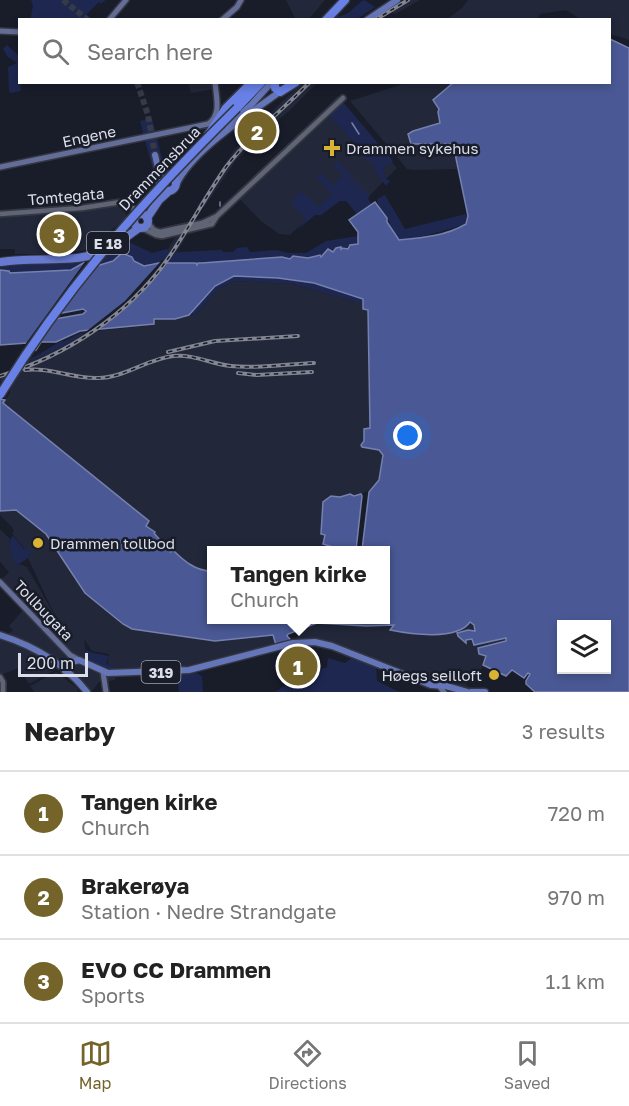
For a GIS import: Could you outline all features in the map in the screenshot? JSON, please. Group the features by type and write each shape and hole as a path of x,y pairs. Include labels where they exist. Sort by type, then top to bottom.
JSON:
{"highway":[{"path":"321,18 338,0"},
{"path":"328,18 347,0"},
{"path":"334,18 347,0"},
{"path":"190,159 226,108 250,84"},
{"name":"E 18","path":"236,106 255,84"},
{"path":"274,84 280,92 293,84"},
{"name":"E 18","path":"236,106 264,87"},
{"name":"Drammensbrua","path":"0,388 44,321 97,251 149,191 236,106"},
{"name":"Drammensbrua","path":"0,395 52,315 107,244 236,106"},
{"path":"0,259 89,252 116,240 141,221 166,182 176,185"}],"main road":[{"path":"111,18 126,0"},
{"path":"224,18 237,7 241,0"},
{"path":"369,18 395,0"},
{"path":"0,31 18,32"},
{"name":"Engene","path":"0,167 207,124 213,120 217,107 215,84"},
{"path":"176,185 183,172 208,147 288,84"},
{"path":"233,122 245,117 245,114 256,105 264,87"},
{"path":"166,182 233,122 264,87"},
{"name":"Tollbugata","path":"0,582 75,660"},
{"path":"0,636 34,650 66,670 86,692"},
{"name":"319","path":"75,660 104,672 197,669 288,644 308,642 329,645 442,689 485,692"},
{"path":"66,670 75,660"},
{"path":"104,672 105,692"}],"street":[{"path":"141,221 156,231 168,231 208,221 217,216 343,98"},
{"name":"Tomtegata","path":"0,214 82,208 122,202 132,207 141,221"},
{"path":"1,677 3,692"}],"shaded area":[{"path":"31,0 106,0 100,4 99,2 83,18 30,18 33,6"},
{"path":"286,0 325,0 310,18 295,18"},
{"path":"364,0 375,7 358,18 331,18 347,14"},
{"path":"404,0 420,0 395,14 387,10"},
{"path":"468,0 629,0 629,40 611,34 611,18 578,18 566,10 540,14 538,18 448,18 462,8"},
{"path":"611,39 629,48 629,692 535,692 526,684 530,674 528,673 524,678 512,670 506,676 483,665 486,656 479,654 478,648 506,641 506,638 474,645 472,639 466,640 466,643 457,633 475,631 474,625 470,622 455,632 433,635 390,630 394,625 333,624 390,624 390,546 362,546 369,492 379,480 383,455 379,450 361,445 364,441 364,429 370,428 368,310 363,309 363,299 314,283 278,278 234,276 215,286 189,315 175,319 154,319 154,324 80,331 56,342 41,342 33,351 27,343 0,345 0,270 10,273 71,270 85,262 100,265 113,261 122,253 144,266 159,263 196,263 197,265 198,263 282,257 290,259 293,256 308,258 320,255 321,257 328,249 333,252 336,248 348,249 350,245 358,244 358,232 349,220 375,202 399,240 433,236 466,224 468,216 453,144 411,144 408,134 440,123 439,109 433,100 452,84 611,84","holes":["83,309 86,311 83,314 55,319 57,314"]},
{"path":"7,45 18,55 18,84 21,84 21,91 11,93 9,91 8,67 17,63 8,57 3,49"},
{"path":"188,84 213,84 214,89 191,93"},
{"path":"300,84 316,84 263,133 264,136 237,159 205,206 201,209 197,207 235,149"},
{"path":"452,84 448,87 438,112 440,123 413,130 411,144 452,144 458,169 407,169 350,101 400,85"},
{"name":"Drammen sykehus","path":"338,96 397,168 368,197 350,178 290,235 279,234 261,221 235,194"},
{"path":"343,102 393,161 383,169 386,179 390,181 386,186 374,169 376,167 363,157 365,155 329,115"},
{"path":"152,118 162,158 164,161 172,157 172,164 165,171 160,165 153,170 140,121"},
{"path":"338,161 370,196 368,198 371,204 357,214 346,201 340,201 321,215 315,215 297,230 306,219 290,202 302,191 318,207 332,194 316,177 321,173 333,185 343,175 334,165"},
{"path":"385,195 405,229 466,214 468,216 466,223 419,237 399,239 393,233 377,199"},
{"path":"120,204 126,212 126,219 109,232 96,247 48,254 15,254 15,249 0,249 0,214"},
{"path":"189,232 176,254 172,255 168,252 177,235"},
{"path":"358,236 358,244 348,247 348,250 336,248 333,252 329,249 321,257 320,255 308,258 293,256 290,259 282,257 197,265 196,263 152,263 144,266 122,253 113,261 100,265 83,263 71,270 10,273 0,270 4,264 76,259 125,240 152,253 167,249 172,255 178,252 222,250 233,252 237,248 247,247 250,252 276,250 306,253 326,241"},
{"path":"234,276 309,282 363,299 363,302 292,284 235,281 218,289 194,317 192,313 215,286"},
{"path":"235,281 292,284 363,302 363,309 368,309 370,428 365,428 362,447 379,450 383,455 379,480 370,490 358,495 331,496 323,502 321,534 325,535 330,546 207,546 207,570 205,570 193,566 174,551 170,552 154,532 146,526 149,521 3,403 10,393 10,388 4,388 0,378 16,374 23,362 80,333 86,338 98,331 154,325 154,319 173,317 175,320 195,316 218,289"},
{"path":"86,332 65,345 24,364 59,342"},
{"path":"0,399 5,400 3,403 149,521 146,526 155,532 170,552 174,551 195,567 207,571 207,624 314,624 288,634 287,636 292,641 276,645 273,635 215,641 132,629 123,624 85,593 46,534 16,510 0,511"},
{"path":"350,494 354,496 361,494 362,496 356,546 323,544 325,535 321,534 323,502 331,496 340,497"},
{"path":"16,510 46,534 83,589 132,629 215,641 273,635 276,646 193,666 126,669 107,668 109,654 92,651 84,639 86,656 84,662 115,674 115,680 106,682 103,677 92,691 57,662 57,669 29,684 19,668 0,675 0,638 13,630 9,626 25,608 0,581 9,572 0,562 0,529 10,539 9,544 16,566 20,564 27,567 55,616 28,558 28,553 12,534 14,531 12,527 0,515 0,511"},
{"path":"13,536 24,549 28,547 31,550 28,558 16,566 10,546"},
{"path":"470,622 474,625 475,631 468,631 461,638 465,642 472,639 474,645 506,638 507,641 484,654 486,657 476,682 469,679 466,685 475,690 467,691 436,684 326,641 295,641 299,631 315,624 468,625"},
{"path":"86,650 109,656 106,664 116,666 116,671 110,671 86,660"},
{"path":"353,657 376,665 377,681 399,692 275,692 294,680 327,667 328,658 345,663"},
{"path":"56,672 77,688 78,692 34,692 30,686"},
{"path":"196,673 202,676 203,692 179,692 177,674"}],"pier":[{"path":"87,259 93,259 29,349 24,346"},
{"path":"162,260 168,261 129,305 92,333 83,334 125,301"}],"waterway":[{"path":"352,123 359,134"}],"tunnel":[{"path":"63,0 86,18"},
{"path":"138,84 148,115 155,155"}],"railway":[{"path":"378,18 408,0"},
{"path":"0,376 24,368 71,345 114,316 133,299 167,260 226,167 256,134 308,84"},
{"path":"168,352 215,341 298,336"},
{"path":"25,370 43,370 98,378 117,375 173,356 241,367 314,363"},
{"path":"238,373 257,375 312,372"}],"place":[{"name":"Brakerøya","path":"257,131"},
{"name":"Drammen sykehus","path":"332,148"},
{"name":"EVO CC Drammen","path":"59,234"},
{"name":"Drammen tollbod","path":"38,543"},
{"name":"Tangen kirke","path":"298,666"},
{"name":"Høegs seilloft","path":"494,675"}]}
